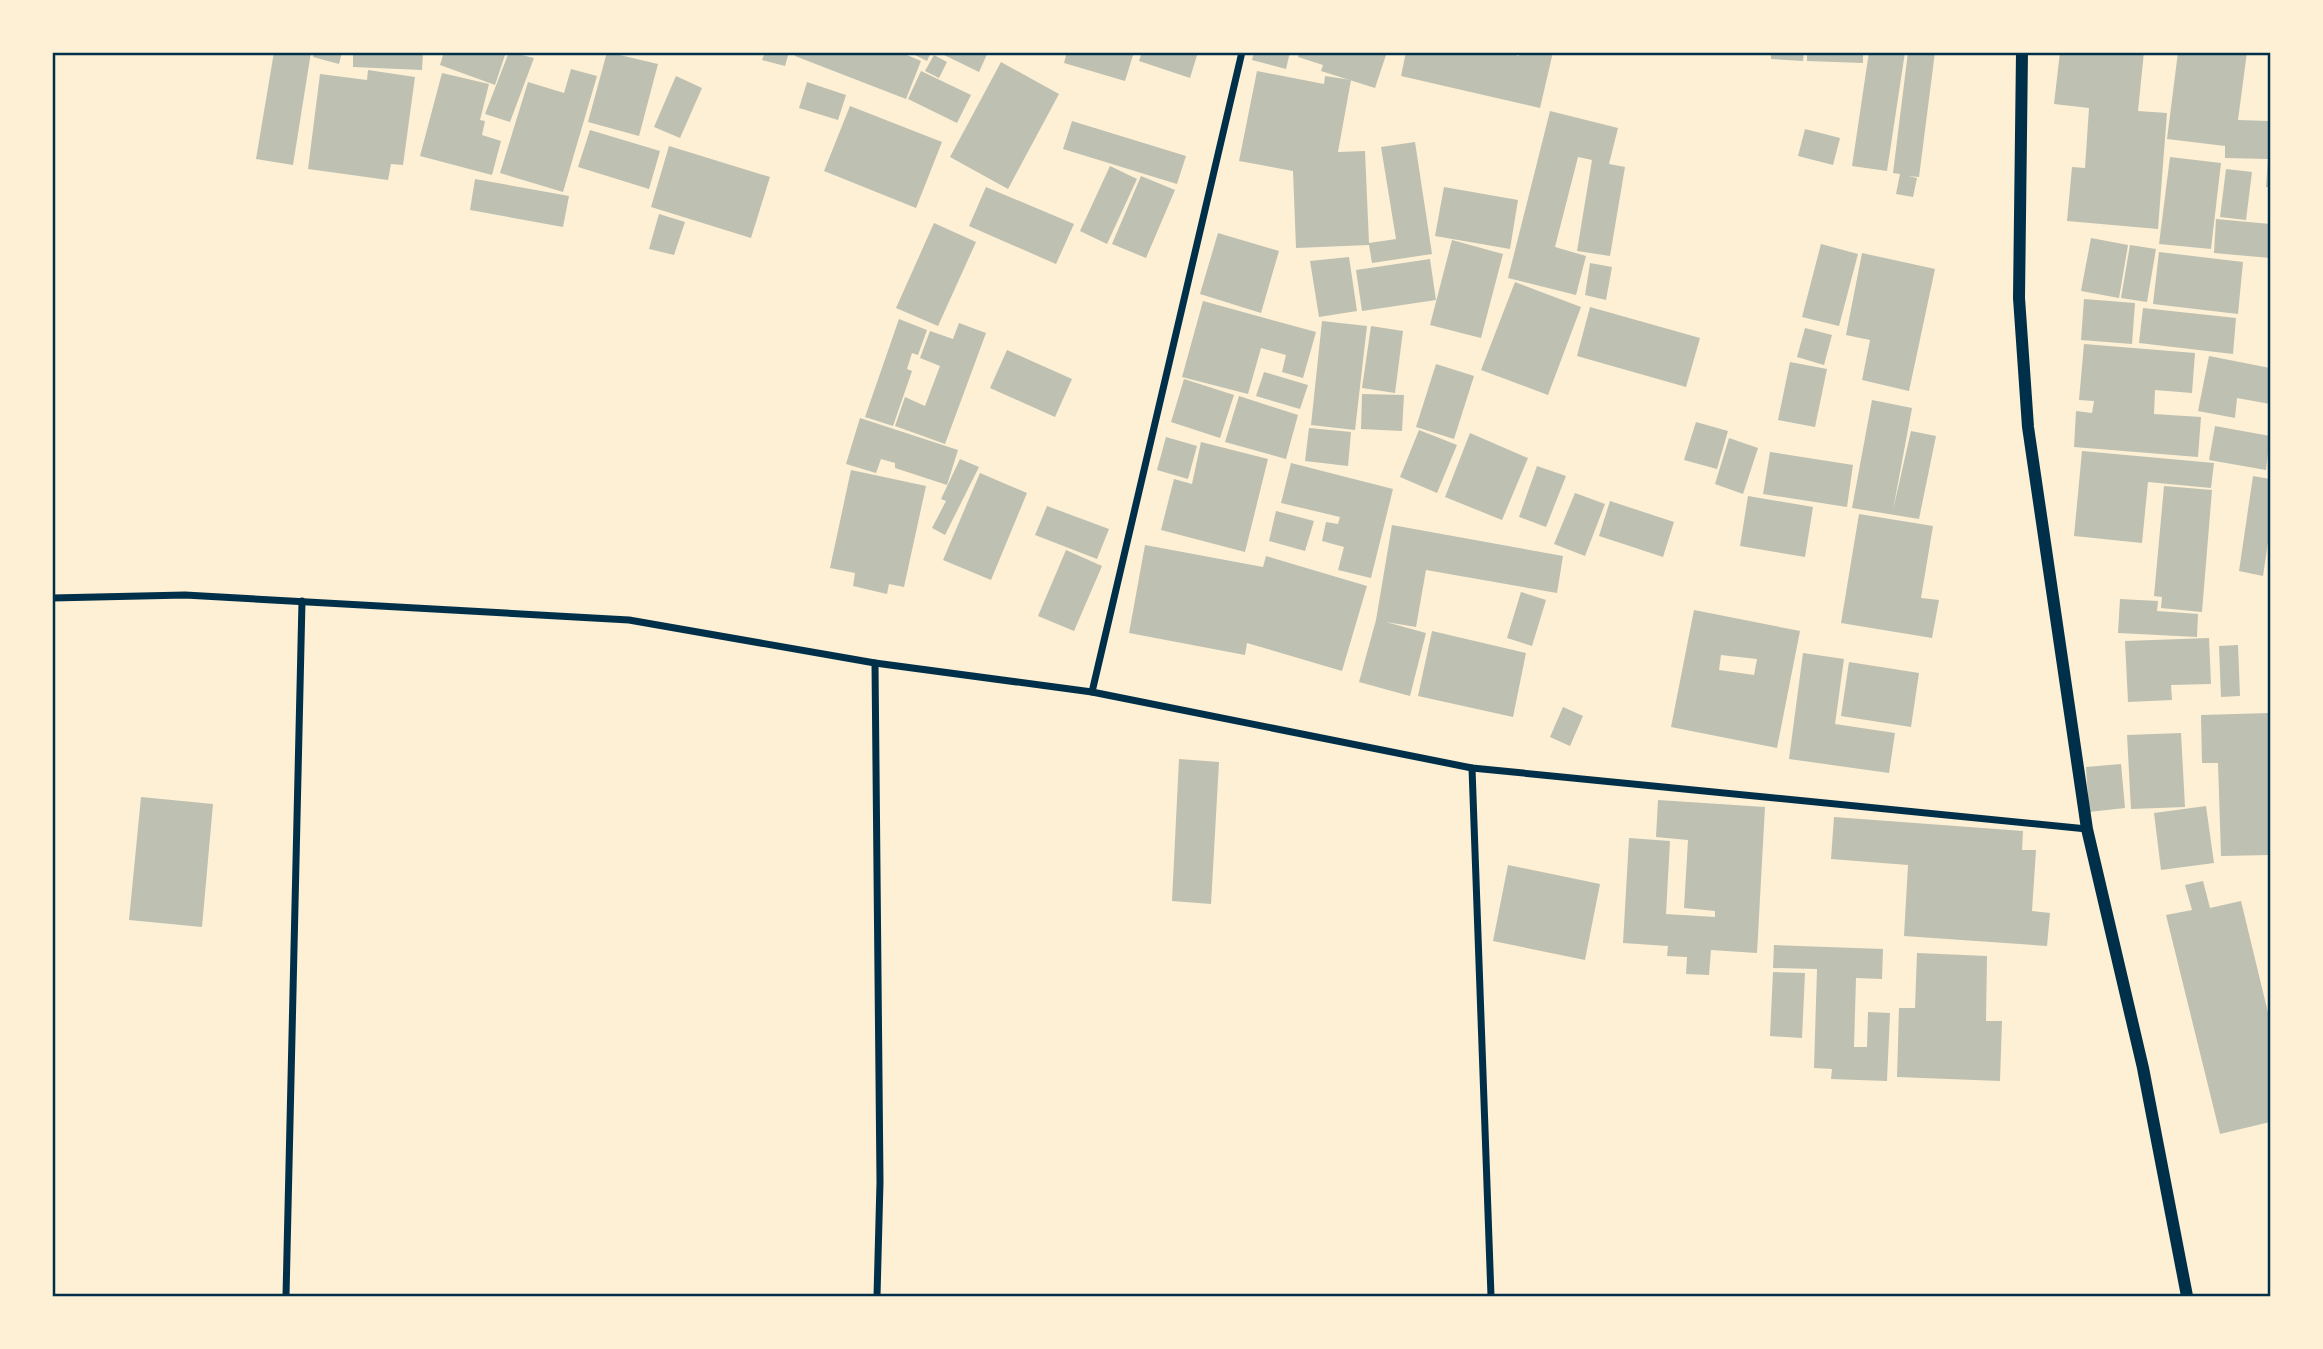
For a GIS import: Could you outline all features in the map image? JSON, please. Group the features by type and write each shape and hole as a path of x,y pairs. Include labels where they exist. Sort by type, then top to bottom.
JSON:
{"street":[{"path":"1092,692 1242,52"},
{"path":"2022,52 2018,174 2019,298 2028,427 2087,829 2143,1068 2187,1297"},
{"path":"52,598 185,595 629,620 875,663 1092,692 1472,768 2087,829"},
{"path":"286,1297 302,601"},
{"path":"875,663 880,1182 877,1297"},
{"path":"1472,768 1491,1297"}],"building":[{"path":"274,52 311,52 293,165 256,159"},
{"path":"314,52 342,52 339,64 313,57"},
{"path":"353,52 423,52 422,70 353,67"},
{"path":"444,52 506,52 495,85 440,65"},
{"path":"509,52 534,58 510,122 485,114"},
{"path":"607,52 658,64 639,136 588,122"},
{"path":"765,52 789,52 785,66 762,60"},
{"path":"796,52 900,52 921,61 906,99 795,56"},
{"path":"909,52 931,52 927,61"},
{"path":"938,52 988,52 979,72"},
{"path":"1067,52 1134,52 1125,81 1064,63"},
{"path":"1142,52 1198,52 1190,78 1139,61"},
{"path":"1254,52 1290,52 1286,69 1252,60"},
{"path":"1300,52 1387,52 1375,88 1321,71 1323,65 1298,57"},
{"path":"1406,52 1505,52 1519,56 1519,52 1553,52 1540,108 1401,76"},
{"path":"1771,52 1804,52 1803,61 1771,59"},
{"path":"1807,52 1863,52 1863,63 1807,61"},
{"path":"1869,52 1905,52 1887,171 1852,166"},
{"path":"1908,52 1935,52 1919,177 1908,176 1917,178 1913,197 1896,194 1900,174 1893,173"},
{"path":"2060,52 2144,52 2138,111 2167,113 2158,229 2067,221 2072,167 2085,168 2089,108 2054,104"},
{"path":"2178,52 2247,52 2238,120 2270,121 2270,187 2266,187 2268,159 2225,158 2225,146 2167,139"},
{"path":"934,55 947,62 939,78 925,71"},
{"path":"1001,62 1059,94 1008,189 950,157"},
{"path":"571,69 597,76 563,192 500,173 528,82 564,93"},
{"path":"368,70 415,77 403,165 391,164 388,180 308,169 320,74 367,80"},
{"path":"921,71 971,95 957,123 908,99"},
{"path":"1257,71 1324,84 1325,76 1351,80 1338,152 1365,151 1369,243 1396,239 1381,147 1415,142 1432,254 1372,263 1369,245 1296,248 1293,171 1239,161"},
{"path":"442,73 489,84 480,120 485,121 482,135 501,141 492,175 420,156"},
{"path":"676,76 702,88 680,138 654,127"},
{"path":"807,82 846,95 838,120 799,108"},
{"path":"850,106 942,142 916,208 824,171"},
{"path":"1550,111 1618,128 1609,164 1625,167 1610,256 1577,251 1592,160 1578,157 1555,247 1586,256 1576,295 1508,278"},
{"path":"1072,121 1186,156 1177,184 1063,149"},
{"path":"1805,129 1840,138 1833,165 1798,156"},
{"path":"590,130 660,151 649,189 578,167"},
{"path":"669,146 770,177 751,238 651,207"},
{"path":"2170,157 2221,163 2211,249 2159,244"},
{"path":"1110,166 1137,179 1107,244 1080,231"},
{"path":"2226,169 2252,172 2246,220 2220,217"},
{"path":"1141,176 1175,190 1146,258 1112,244"},
{"path":"475,179 569,196 563,227 470,210"},
{"path":"986,187 1074,224 1056,264 969,226"},
{"path":"1444,187 1518,200 1510,249 1435,236"},
{"path":"659,214 685,222 674,255 649,249"},
{"path":"2216,219 2270,224 2270,258 2214,253"},
{"path":"934,223 976,242 938,326 896,308"},
{"path":"1218,233 1279,251 1261,313 1200,294"},
{"path":"2091,238 2128,245 2119,298 2081,291"},
{"path":"1452,240 1503,254 1481,338 1430,325"},
{"path":"1821,244 1858,254 1839,326 1802,317"},
{"path":"2130,245 2156,249 2147,302 2121,298"},
{"path":"2159,252 2243,262 2238,314 2153,304"},
{"path":"1862,253 1935,269 1909,391 1862,380 1870,340 1846,335"},
{"path":"1349,257 1357,311 1319,317 1310,261"},
{"path":"1430,259 1436,300 1362,311 1356,270"},
{"path":"1590,263 1612,267 1606,300 1585,295"},
{"path":"1515,282 1581,307 1548,395 1481,370"},
{"path":"2084,299 2135,303 2132,344 2081,340"},
{"path":"1203,301 1316,332 1303,378 1282,372 1286,355 1261,348 1248,394 1182,377"},
{"path":"1590,307 1700,338 1686,387 1577,356"},
{"path":"2143,308 2236,318 2233,354 2139,343"},
{"path":"899,319 927,330 918,355 912,353 907,369 912,371 893,426 865,417"},
{"path":"1322,321 1367,326 1355,430 1311,425"},
{"path":"959,323 986,333 945,444 895,426 905,397 925,406 940,366 920,358 930,331 953,339"},
{"path":"1371,326 1403,331 1395,393 1362,388"},
{"path":"1805,328 1832,335 1824,365 1797,357"},
{"path":"2084,344 2195,353 2192,393 2155,390 2154,414 2201,417 2198,457 2074,447 2076,411 2092,413 2094,401 2079,400"},
{"path":"1007,350 1072,379 1055,417 990,388"},
{"path":"2209,356 2270,368 2270,404 2237,398 2235,418 2198,411"},
{"path":"1790,362 1827,369 1815,427 1778,420"},
{"path":"1436,364 1474,376 1454,439 1416,427"},
{"path":"1264,372 1308,385 1300,409 1256,396"},
{"path":"1184,379 1234,395 1220,438 1171,422"},
{"path":"1362,394 1404,395 1402,431 1361,429"},
{"path":"1239,396 1298,415 1286,459 1225,442"},
{"path":"1872,400 1912,408 1893,510 1911,431 1936,436 1919,519 1852,508"},
{"path":"860,418 958,450 947,485 895,468 895,463 881,459 876,473 846,464"},
{"path":"1696,422 1728,431 1717,469 1684,460"},
{"path":"2215,426 2270,436 2266,470 2209,460"},
{"path":"1309,428 1351,432 1348,466 1305,461"},
{"path":"1419,430 1457,445 1437,493 1400,477"},
{"path":"1470,433 1528,458 1502,520 1445,497"},
{"path":"1166,437 1197,446 1188,479 1157,470"},
{"path":"1729,438 1758,448 1743,494 1715,484"},
{"path":"1201,442 1268,459 1245,552 1161,530 1174,479 1192,484"},
{"path":"2082,451 2214,463 2211,488 2148,482 2142,543 2074,536"},
{"path":"1770,452 1853,465 1847,507 1763,494"},
{"path":"960,459 979,467 945,535 932,528 946,501 941,499"},
{"path":"1291,463 1393,489 1371,578 1338,570 1344,547 1322,541 1326,522 1338,524 1340,517 1281,503"},
{"path":"1537,466 1566,476 1546,527 1519,517"},
{"path":"851,470 926,486 904,587 889,584 887,594 853,586 855,573 830,568"},
{"path":"980,473 1027,493 991,580 943,560"},
{"path":"2253,476 2270,479 2270,528 2263,576 2239,571"},
{"path":"2164,486 2212,490 2202,612 2161,608 2162,597 2154,596"},
{"path":"1575,493 1605,504 1585,556 1554,544"},
{"path":"1748,496 1813,507 1805,557 1740,546"},
{"path":"1610,501 1674,522 1663,557 1599,536"},
{"path":"1047,506 1109,529 1097,559 1035,535"},
{"path":"1276,511 1314,521 1305,551 1269,541"},
{"path":"1859,514 1933,526 1921,598 1939,600 1932,638 1841,623"},
{"path":"1392,525 1563,556 1557,593 1426,570 1416,627 1386,622 1426,633 1410,696 1359,682 1376,620"},
{"path":"1145,545 1263,567 1266,556 1367,586 1342,671 1247,643 1245,655 1129,633"},
{"path":"1066,550 1102,566 1074,631 1038,616"},
{"path":"1521,592 1546,600 1532,646 1507,638"},
{"path":"2120,599 2158,601 2157,611 2198,614 2197,637 2118,633"},
{"path":"1694,610 1800,631 1777,748 1671,727","holes":["1721,655 1757,659 1754,675 1719,670"]},
{"path":"1432,631 1526,653 1513,717 1418,696"},
{"path":"2209,638 2211,684 2171,685 2172,700 2128,702 2125,641"},
{"path":"2238,645 2240,696 2221,697 2219,646"},
{"path":"1803,653 1844,659 1835,724 1895,733 1889,773 1789,759"},
{"path":"1849,662 1919,673 1911,727 1841,716"},
{"path":"1563,707 1583,716 1570,746 1550,737"},
{"path":"2270,713 2270,855 2221,856 2218,763 2202,763 2201,715"},
{"path":"2181,733 2185,807 2131,809 2127,735"},
{"path":"1179,759 1219,762 1211,904 1172,901"},
{"path":"2121,764 2125,808 2089,812 2086,767"},
{"path":"141,797 213,804 202,927 129,920"},
{"path":"1658,800 1765,807 1757,953 1711,950 1709,975 1686,974 1687,957 1667,956 1668,946 1623,943 1629,838 1670,841 1666,914 1715,917 1715,911 1684,908 1688,840 1656,837"},
{"path":"2206,806 2214,863 2161,870 2154,813"},
{"path":"1834,817 2023,831 2022,850 2036,850 2032,911 2050,913 2047,946 1904,936 1908,865 1831,859"},
{"path":"1508,865 1600,884 1585,960 1493,941"},
{"path":"2203,881 2210,908 2241,901 2270,1021 2270,1122 2220,1134 2166,915 2192,910 2185,885"},
{"path":"1774,945 1883,949 1882,979 1856,978 1854,1047 1867,1047 1868,1012 1890,1013 1887,1081 1831,1079 1832,1069 1814,1068 1817,969 1773,968"},
{"path":"1917,953 1987,956 1986,1021 2002,1021 2000,1081 1897,1077 1899,1008 1915,1008"},
{"path":"1773,972 1805,973 1802,1038 1770,1036"}]}
